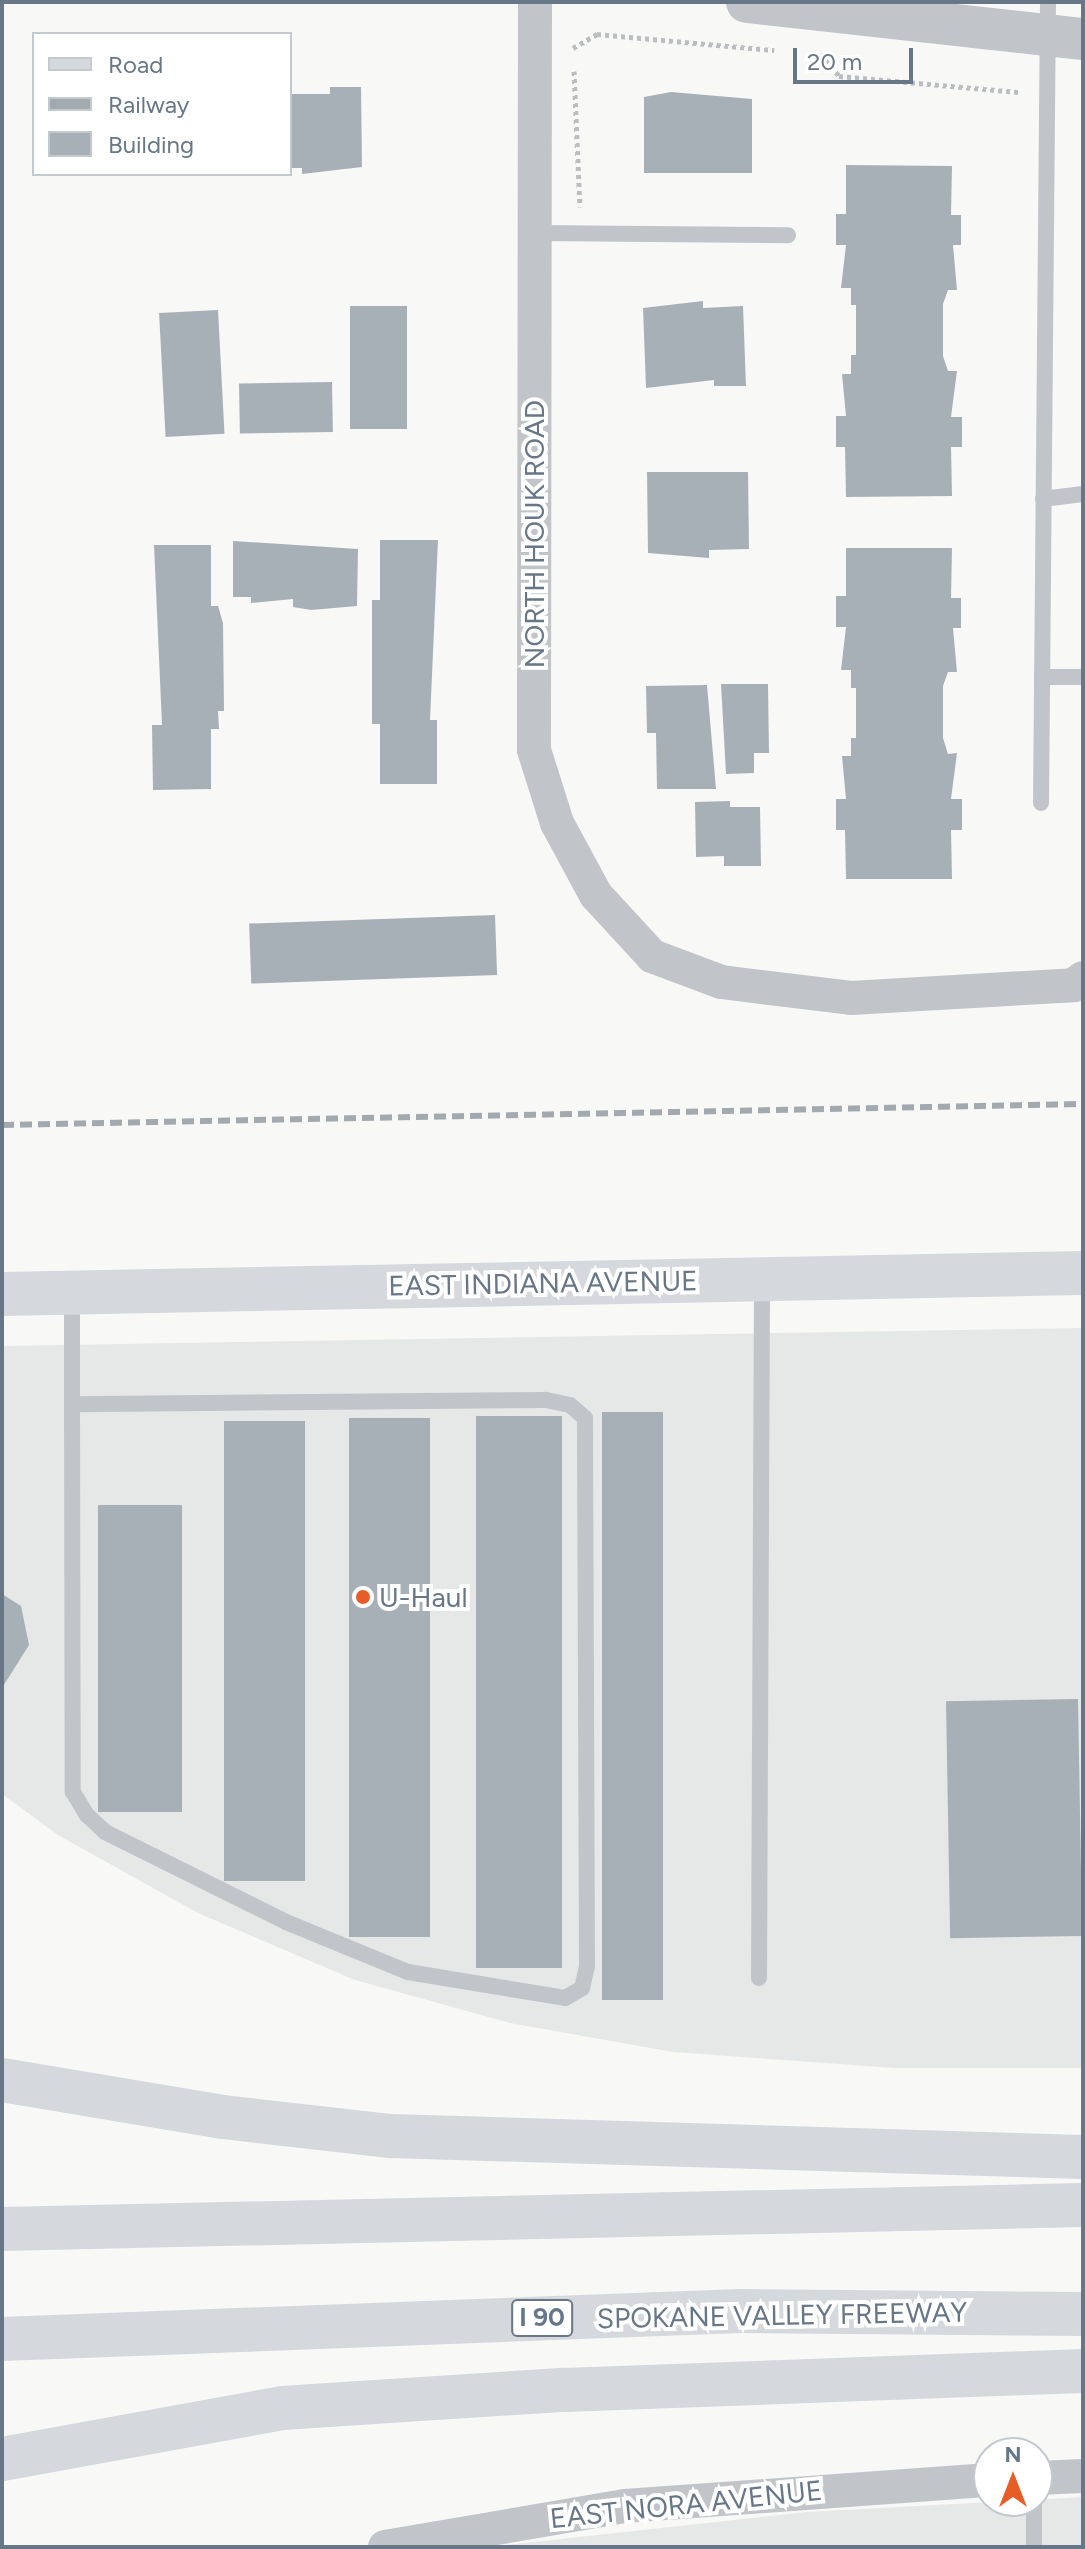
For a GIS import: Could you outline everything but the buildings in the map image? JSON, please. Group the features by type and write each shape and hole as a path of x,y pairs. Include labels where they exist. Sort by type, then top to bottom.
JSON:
{"main road":[{"name":"EAST INDIANA AVENUE","path":"2,1294 1083,1273"},
{"path":"2,2080 223,2117 391,2136 1083,2157"},
{"path":"2,2229 1083,2205"},
{"name":"SPOKANE VALLEY FREEWAY","path":"2,2339 740,2311 1083,2314"},
{"path":"2,2459 282,2408 564,2390 1083,2371"}],"street":[{"name":"NORTH HOUK ROAD","path":"535,2 534,750 557,823 596,895 652,956 721,982 851,998 1074,985 1083,978"},
{"path":"747,2 1060,25"},
{"path":"1053,2477 1083,2476"},
{"name":"EAST NORA AVENUE","path":"385,2547 625,2506 973,2481"}],"lane":[{"path":"1041,803 1048,95 1060,25"},
{"path":"535,233 788,235"},
{"path":"1043,499 1083,494"},
{"path":"1042,677 1083,677"},
{"path":"759,1978 762,1279"},
{"path":"72,1292 72,1404 73,1792 87,1815 105,1832 286,1922 408,1972 565,1998 582,1988 587,1967 585,1418 570,1405 546,1400 72,1404"},
{"path":"1034,2517 1034,2547"}],"path":[{"path":"580,232 579,79 567,59 575,43 597,34 792,52"},
{"path":"807,53 822,55 839,76 1048,95"}],"shaded area":[{"path":"1083,1328 1083,2068 895,2068 673,2052 510,2023 355,1980 198,1913 58,1835 2,1794 2,1346"},
{"path":"1083,2497 1083,2547 488,2547 807,2512 973,2503 973,2517 1053,2517 1053,2499"}],"railway":[{"path":"2,1125 1083,1104"}],"place":[{"name":"U-Haul","path":"363,1597"}]}
